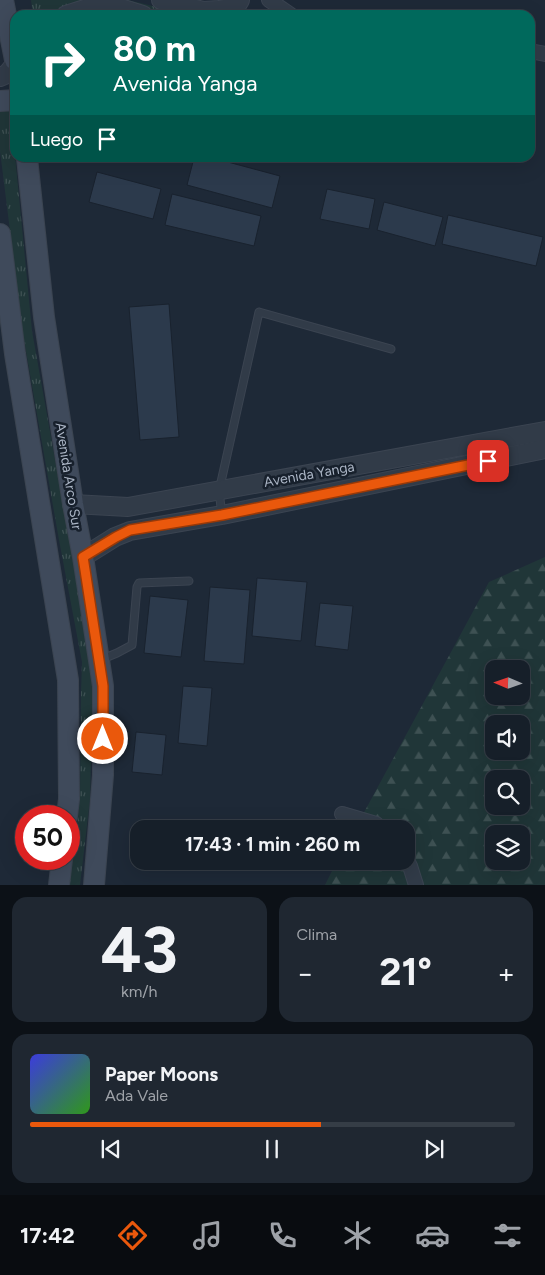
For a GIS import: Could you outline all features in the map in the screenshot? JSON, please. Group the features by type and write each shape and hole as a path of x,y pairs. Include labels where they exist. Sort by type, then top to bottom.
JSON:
{"main road":[{"path":"4,2 10,34"},
{"name":"Avenida Arco Sur","path":"27,162 44,317 103,686 103,775 94,885"},
{"path":"0,234 14,354 68,680 68,805"},
{"path":"59,885 61,870"}],"street":[{"path":"161,0 199,10"},
{"path":"219,10 235,8 240,0"},
{"path":"269,0 284,10"},
{"path":"82,10 94,6 117,7 127,10"},
{"path":"0,78 10,70"},
{"name":"Avenida Yanga","path":"73,504 128,507 545,431"},
{"name":"Avenida Yanga","path":"83,557 130,530 222,515 545,449"},
{"path":"128,507 130,530"},
{"path":"342,814 362,820"},
{"path":"411,870 416,885"}],"lane":[{"path":"222,515 219,491 260,312 391,349"},
{"path":"99,660 132,645 137,587 140,583 189,581"}],"green space":[{"path":"31,0 82,0 65,10 32,10"},
{"path":"101,0 128,0 169,10 143,10"},
{"path":"10,105 10,162 16,162 32,331 91,661 93,684 90,799 80,885 69,885 71,870 80,870 79,805 82,662 23,334 0,151 0,112"},
{"path":"545,557 545,885 325,885 332,870 415,870 415,820 360,820 489,582"}],"building":[{"path":"193,162 228,162 280,176 272,208 187,185"},
{"path":"97,172 161,189 153,219 89,202"},
{"path":"327,189 375,199 369,229 320,219"},
{"path":"172,194 261,216 254,246 165,225"},
{"path":"384,202 443,217 435,246 377,230"},
{"path":"448,215 543,237 536,266 442,244"},
{"path":"169,304 179,437 140,440 129,307"},
{"path":"257,578 307,582 301,641 252,636"},
{"path":"210,587 250,590 244,664 204,661"},
{"path":"150,596 188,600 181,657 144,653"},
{"path":"320,603 353,606 348,650 315,646"},
{"path":"183,686 212,688 207,746 178,743"},
{"path":"136,732 166,735 162,775 132,772"}],"route":[{"path":"103,739 103,686 83,557 130,530 222,515 488,461"}]}
